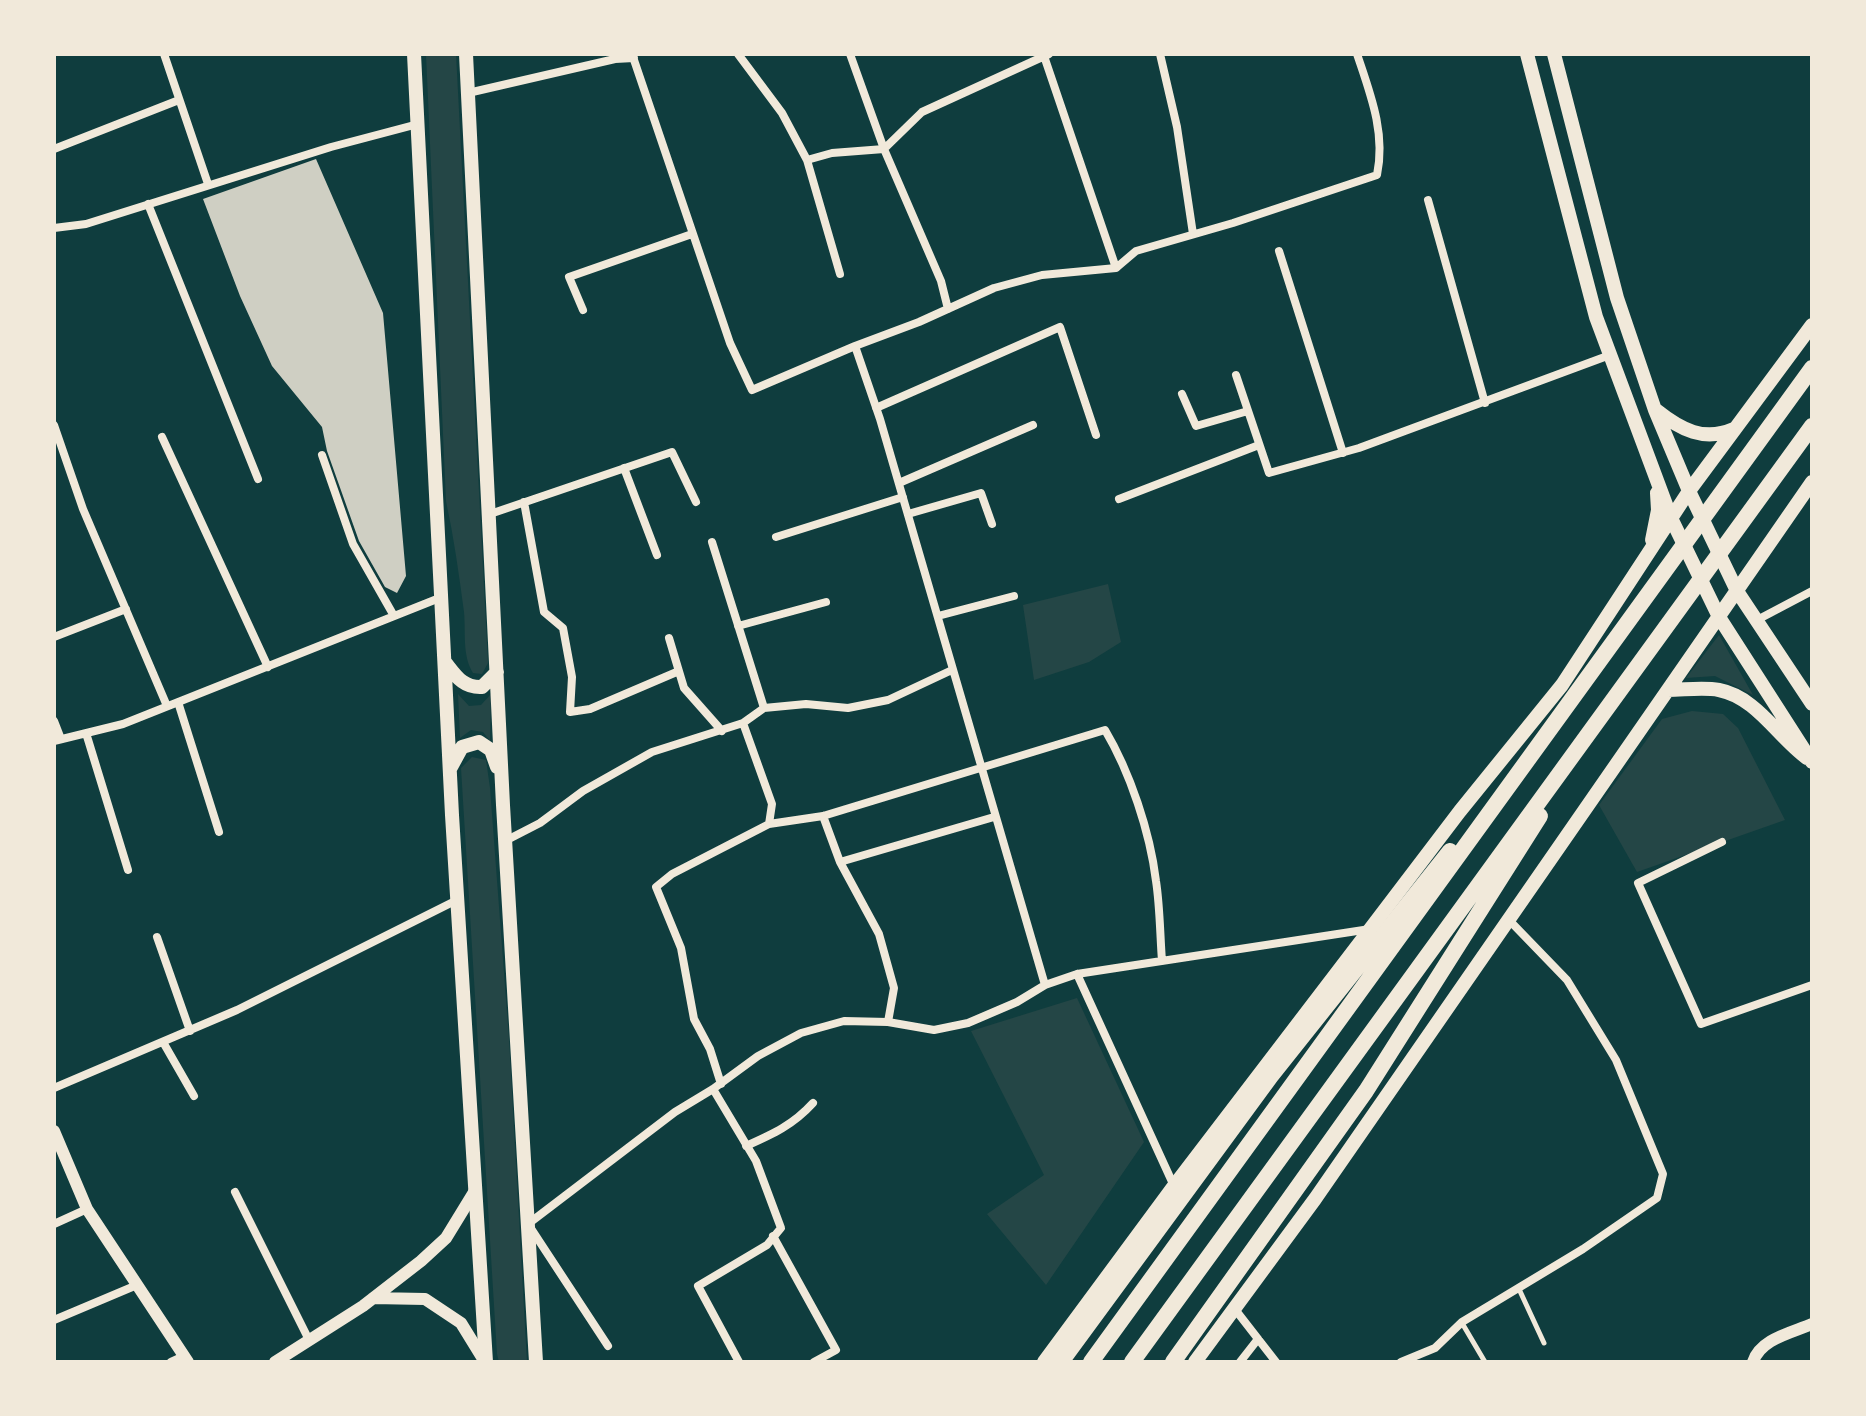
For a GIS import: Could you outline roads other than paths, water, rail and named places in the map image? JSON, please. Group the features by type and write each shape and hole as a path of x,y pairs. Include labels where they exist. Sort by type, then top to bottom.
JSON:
{"highway":[{"path":"1091,1362 1812,368"},
{"path":"1132,1362 1812,426"},
{"path":"1061,1362 1271,1076 1586,681"},
{"path":"1173,1362 1366,1091 1624,684"}],"main road":[{"path":"414,54 457,900 486,1362"},
{"path":"466,54 505,841 536,1362"},
{"path":"1527,54 1596,317 1671,518 1719,617 1811,761"},
{"path":"1554,54 1617,298 1655,410 1689,491 1737,591 1812,704"},
{"path":"1044,1362 1460,811 1562,685 1689,491 1812,325"},
{"path":"1621,385 1644,376"},
{"path":"1655,410 1701,435 1718,436 1734,429"},
{"path":"1647,555 1658,510 1657,481"},
{"path":"1195,1362 1315,1199 1812,482"},
{"path":"444,661 458,679 471,688 482,687 497,672"},
{"path":"1668,690 1718,690 1745,700 1790,746 1811,761"},
{"path":"450,770 462,747 479,742 491,750 502,778"}],"street":[{"path":"164,54 208,184"},
{"path":"738,54 782,113 807,160 840,274"},
{"path":"850,54 884,149 941,281 948,309"},
{"path":"1160,54 1177,127 1193,234"},
{"path":"468,93 633,56 730,343 752,390 994,288 1042,275 1116,268 1136,251 1377,175 1382,154 1374,106 1358,54"},
{"path":"807,160 832,153 884,149 922,112 1047,55 1116,268"},
{"path":"54,149 179,100"},
{"path":"54,228 86,224 208,184 418,124"},
{"path":"1428,200 1485,403"},
{"path":"148,204 258,479"},
{"path":"583,310 569,277 692,234"},
{"path":"1279,251 1343,453"},
{"path":"876,408 1060,327 1096,435"},
{"path":"855,346 899,483 1045,985"},
{"path":"1236,375 1269,473 1343,453 1610,355"},
{"path":"1182,394 1196,426 1248,411"},
{"path":"54,425 83,509 167,706"},
{"path":"899,483 1033,425"},
{"path":"162,437 268,667"},
{"path":"1119,499 1259,445"},
{"path":"490,514 672,452 696,502"},
{"path":"322,455 353,544 394,616"},
{"path":"624,468 657,555"},
{"path":"908,514 981,493 992,524"},
{"path":"776,537 903,497"},
{"path":"524,502 544,612 563,628 572,677 570,712 590,709 679,671"},
{"path":"712,542 764,708"},
{"path":"1757,620 1812,591"},
{"path":"938,616 1014,596"},
{"path":"54,721 57,740 123,724 442,597"},
{"path":"738,626 826,602"},
{"path":"54,637 126,609"},
{"path":"669,638 684,688 722,731"},
{"path":"505,841 540,823 583,791 652,752 743,723 764,708 806,704 848,708 888,700 952,670"},
{"path":"178,702 219,832"},
{"path":"743,723 772,804 769,824"},
{"path":"739,1362 698,1286 767,1245 781,1228 766,1185 717,1086 710,1049 694,1019 681,948 656,887 682,869 769,824 823,816 1105,730 1114,744 1138,805 1156,880 1162,961"},
{"path":"86,733 128,870"},
{"path":"823,816 840,862 879,934 894,988 888,1022"},
{"path":"840,862 994,817"},
{"path":"1722,842 1638,883 1701,1024 1812,985"},
{"path":"54,1088 190,1031 457,900"},
{"path":"1401,1362 1435,1348 1462,1322 1583,1249 1657,1198 1663,1174 1616,1060 1567,980 1509,920"},
{"path":"608,1346 528,1224 675,1112 758,1056 801,1033 844,1021 888,1022 934,1030 968,1023 1017,1002 1045,985 1077,974 1371,928"},
{"path":"157,937 190,1031"},
{"path":"1077,974 1174,1186"},
{"path":"163,1042 194,1096"},
{"path":"746,1146 785,1129 813,1103"},
{"path":"55,1138 87,1209 186,1359 171,1362"},
{"path":"275,1362 373,1298 446,1238 476,1189"},
{"path":"235,1192 309,1340"},
{"path":"54,1224 87,1209"},
{"path":"773,1236 836,1350 814,1362"},
{"path":"54,1320 137,1285"},
{"path":"373,1298 425,1299 461,1323 486,1362"},
{"path":"1234,1308 1276,1362"},
{"path":"1756,1359 1767,1343 1812,1324"},
{"path":"1240,1362 1258,1339"}],"lane":[{"path":"1518,1288 1544,1343"},
{"path":"1462,1322 1485,1362"}]}
